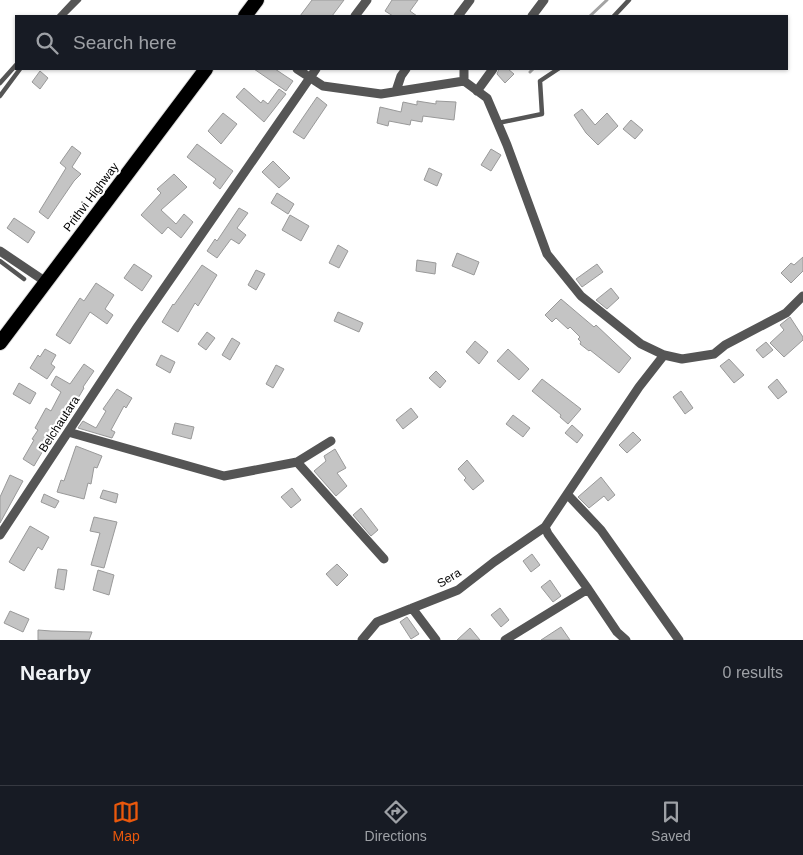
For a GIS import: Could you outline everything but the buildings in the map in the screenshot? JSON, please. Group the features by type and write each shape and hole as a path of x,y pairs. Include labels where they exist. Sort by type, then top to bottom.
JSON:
{"highway":[{"path":"246,15 258,0"},
{"name":"Prithvi Highway","path":"0,343 205,70"}],"street":[{"path":"356,15 367,0"},
{"path":"461,15 470,0"},
{"path":"533,15 544,0"},
{"path":"299,70 323,86 381,94 464,81 477,90 487,98 547,254 581,296 641,344 664,355 682,358 714,354 725,346 786,313 803,296"},
{"name":"Belchautara","path":"0,535 138,326 315,70"},
{"path":"396,91 405,70"},
{"path":"464,70 464,81"},
{"path":"477,90 492,70"},
{"path":"0,251 46,282"},
{"name":"Sera","path":"362,640 377,622 458,590 494,562 545,527 638,387 664,355"},
{"path":"68,432 224,476 297,462 330,440"},
{"path":"297,462 384,559"},
{"path":"567,494 601,530 679,640"},
{"path":"545,527 617,632 626,640"},
{"path":"505,640 588,589"},
{"path":"412,608 436,640"}],"lane":[{"path":"62,15 74,0"},
{"path":"62,15 79,0"},
{"path":"615,15 629,0"},
{"path":"0,83 15,66"},
{"path":"0,96 19,70"},
{"path":"498,124 542,114 540,81 556,70"},
{"path":"0,261 24,279"}],"waterway":[{"path":"591,15 607,0"}]}
